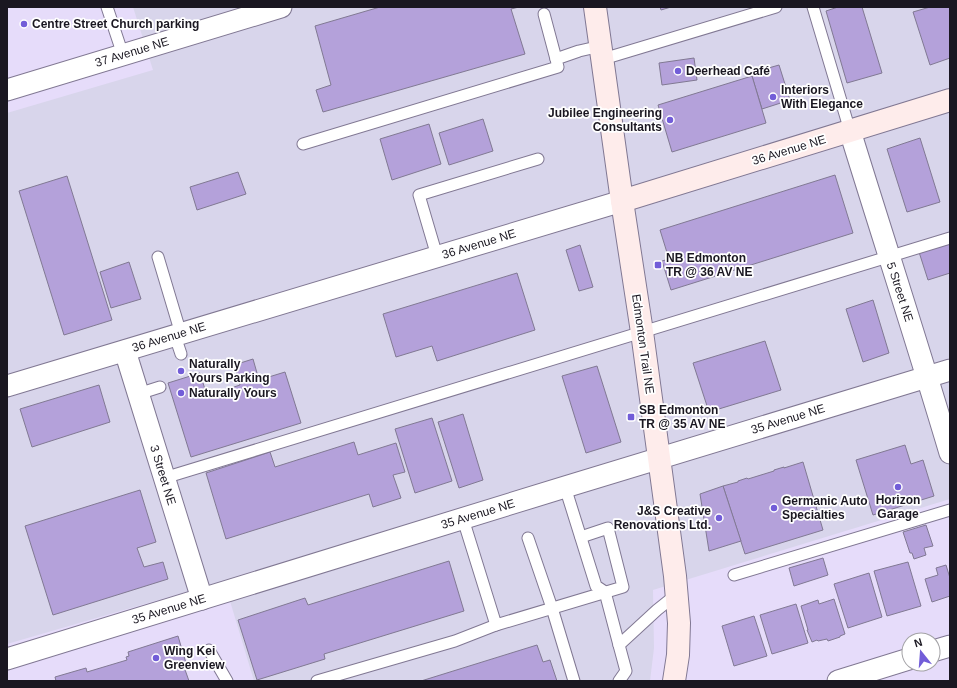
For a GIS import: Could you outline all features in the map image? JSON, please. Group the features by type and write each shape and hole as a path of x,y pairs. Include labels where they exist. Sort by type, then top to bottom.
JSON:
{"main road":[{"name":"Edmonton Trail NE","path":"595,7 642,332 675,576 679,623 678,655 674,681"},
{"name":"36 Avenue NE","path":"622,200 950,100"}],"street":[{"name":"37 Avenue NE","path":"7,90 281,7"},
{"name":"5 Street NE","path":"850,131 928,377 950,453"},
{"name":"36 Avenue NE","path":"7,386 125,350 179,341 438,256 622,200"},
{"name":"3 Street NE","path":"125,350 202,599"},
{"name":"35 Avenue NE","path":"7,659 950,370"},
{"path":"838,681 901,661"}],"lane":[{"path":"107,7 123,55"},
{"path":"556,59 579,51 602,53 776,7"},
{"path":"813,7 850,131"},
{"path":"303,144 558,67 544,14"},
{"path":"438,256 419,195 538,159"},
{"path":"164,478 950,238"},
{"path":"158,257 179,341"},
{"path":"138,394 160,387"},
{"path":"565,487 596,586 605,592 626,671 619,681"},
{"path":"734,576 950,510"},
{"path":"463,519 496,625"},
{"path":"318,681 455,641 496,625 623,588 608,528 581,536"},
{"path":"528,538 552,608 574,681"},
{"path":"619,645 677,594"},
{"path":"209,650 227,681"}],"shaded area":[{"path":"133,7 950,7 950,499 653,590 654,648 650,681 254,681 224,581 7,644 7,113 153,70"}],"building":[{"path":"380,7 519,7 511,9 525,54 323,112 316,90 331,85 315,26"},
{"path":"660,7 671,7 661,10"},
{"path":"838,7 862,7 882,73 847,83 826,11"},
{"path":"930,7 950,7 950,58 930,65 913,12"},
{"name":"Deerhead Café","path":"694,58 697,80 662,85 659,63"},
{"path":"779,65 790,100 762,109 751,73"},
{"path":"752,76 766,123 672,152 658,105"},
{"path":"483,119 493,151 449,165 439,133"},
{"path":"429,124 441,164 392,180 380,139"},
{"path":"920,138 940,202 907,212 887,149"},
{"path":"238,172 246,194 197,210 190,187"},
{"path":"835,175 853,233 671,290 662,261 669,259 660,230"},
{"path":"67,176 112,320 64,335 19,191"},
{"path":"950,243 950,273 928,280 919,252"},
{"path":"580,245 593,287 579,291 566,250"},
{"path":"129,262 141,299 111,308 100,272"},
{"path":"517,273 535,330 437,361 432,346 396,357 383,314"},
{"path":"873,300 889,353 863,362 846,309"},
{"path":"765,341 781,390 709,412 693,363"},
{"path":"253,359 259,380 285,372 301,423 191,457 168,383 200,373 207,396 240,385 234,365"},
{"path":"597,366 621,442 586,453 562,376"},
{"path":"99,385 110,422 32,447 20,409"},
{"path":"463,414 483,480 459,488 438,422"},
{"path":"432,418 452,481 415,493 395,429"},
{"path":"354,442 358,455 396,443 405,472 393,475 401,498 373,507 369,494 226,539 206,473 270,452 275,467"},
{"name":"Horizon Garage","path":"905,445 911,464 923,460 934,496 873,515 856,460"},
{"name":"Germanic Auto Specialties","path":"803,462 823,530 745,554 723,486"},
{"name":"J&S Creative Renovations Ltd.","path":"723,486 741,541 709,551 700,494"},
{"path":"140,490 156,542 137,548 144,567 163,562 168,579 53,615 25,526"},
{"path":"926,525 933,546 924,548 926,555 914,559 912,553 910,553 903,532"},
{"path":"823,558 828,575 794,586 789,568"},
{"path":"449,561 464,611 324,654 325,659 257,680 238,620 305,598 308,605"},
{"path":"908,562 921,606 887,616 874,571"},
{"path":"946,565 950,578 950,596 932,602 925,579 938,575 936,568"},
{"path":"869,573 882,617 848,628 834,584"},
{"path":"834,599 845,634 828,641 827,639 812,642 807,630 801,606 818,600 819,604"},
{"path":"796,604 808,643 772,654 760,615"},
{"path":"754,616 767,656 734,666 722,626"},
{"name":"Wing Kei Greenview","path":"178,636 186,663 183,664 189,681 56,681 55,677 86,668 87,672 127,660 126,657 129,656 128,652"},
{"path":"537,645 543,662 550,660 557,681 421,681"}],"place":[{"name":"Centre Street Church parking","path":"24,24"},
{"name":"Deerhead Café","path":"678,71"},
{"name":"Interiors With Elegance","path":"773,97"},
{"name":"Jubilee Engineering Consultants","path":"670,120"},
{"name":"NB Edmonton TR @ 36 AV NE","path":"658,265"},
{"name":"Naturally Yours Parking","path":"181,371"},
{"name":"Naturally Yours","path":"181,393"},
{"name":"SB Edmonton TR @ 35 AV NE","path":"631,417"},
{"name":"Horizon Garage","path":"898,487"},
{"name":"Germanic Auto Specialties","path":"774,508"},
{"name":"J&S Creative Renovations Ltd.","path":"719,518"},
{"name":"Wing Kei Greenview","path":"156,658"}]}
